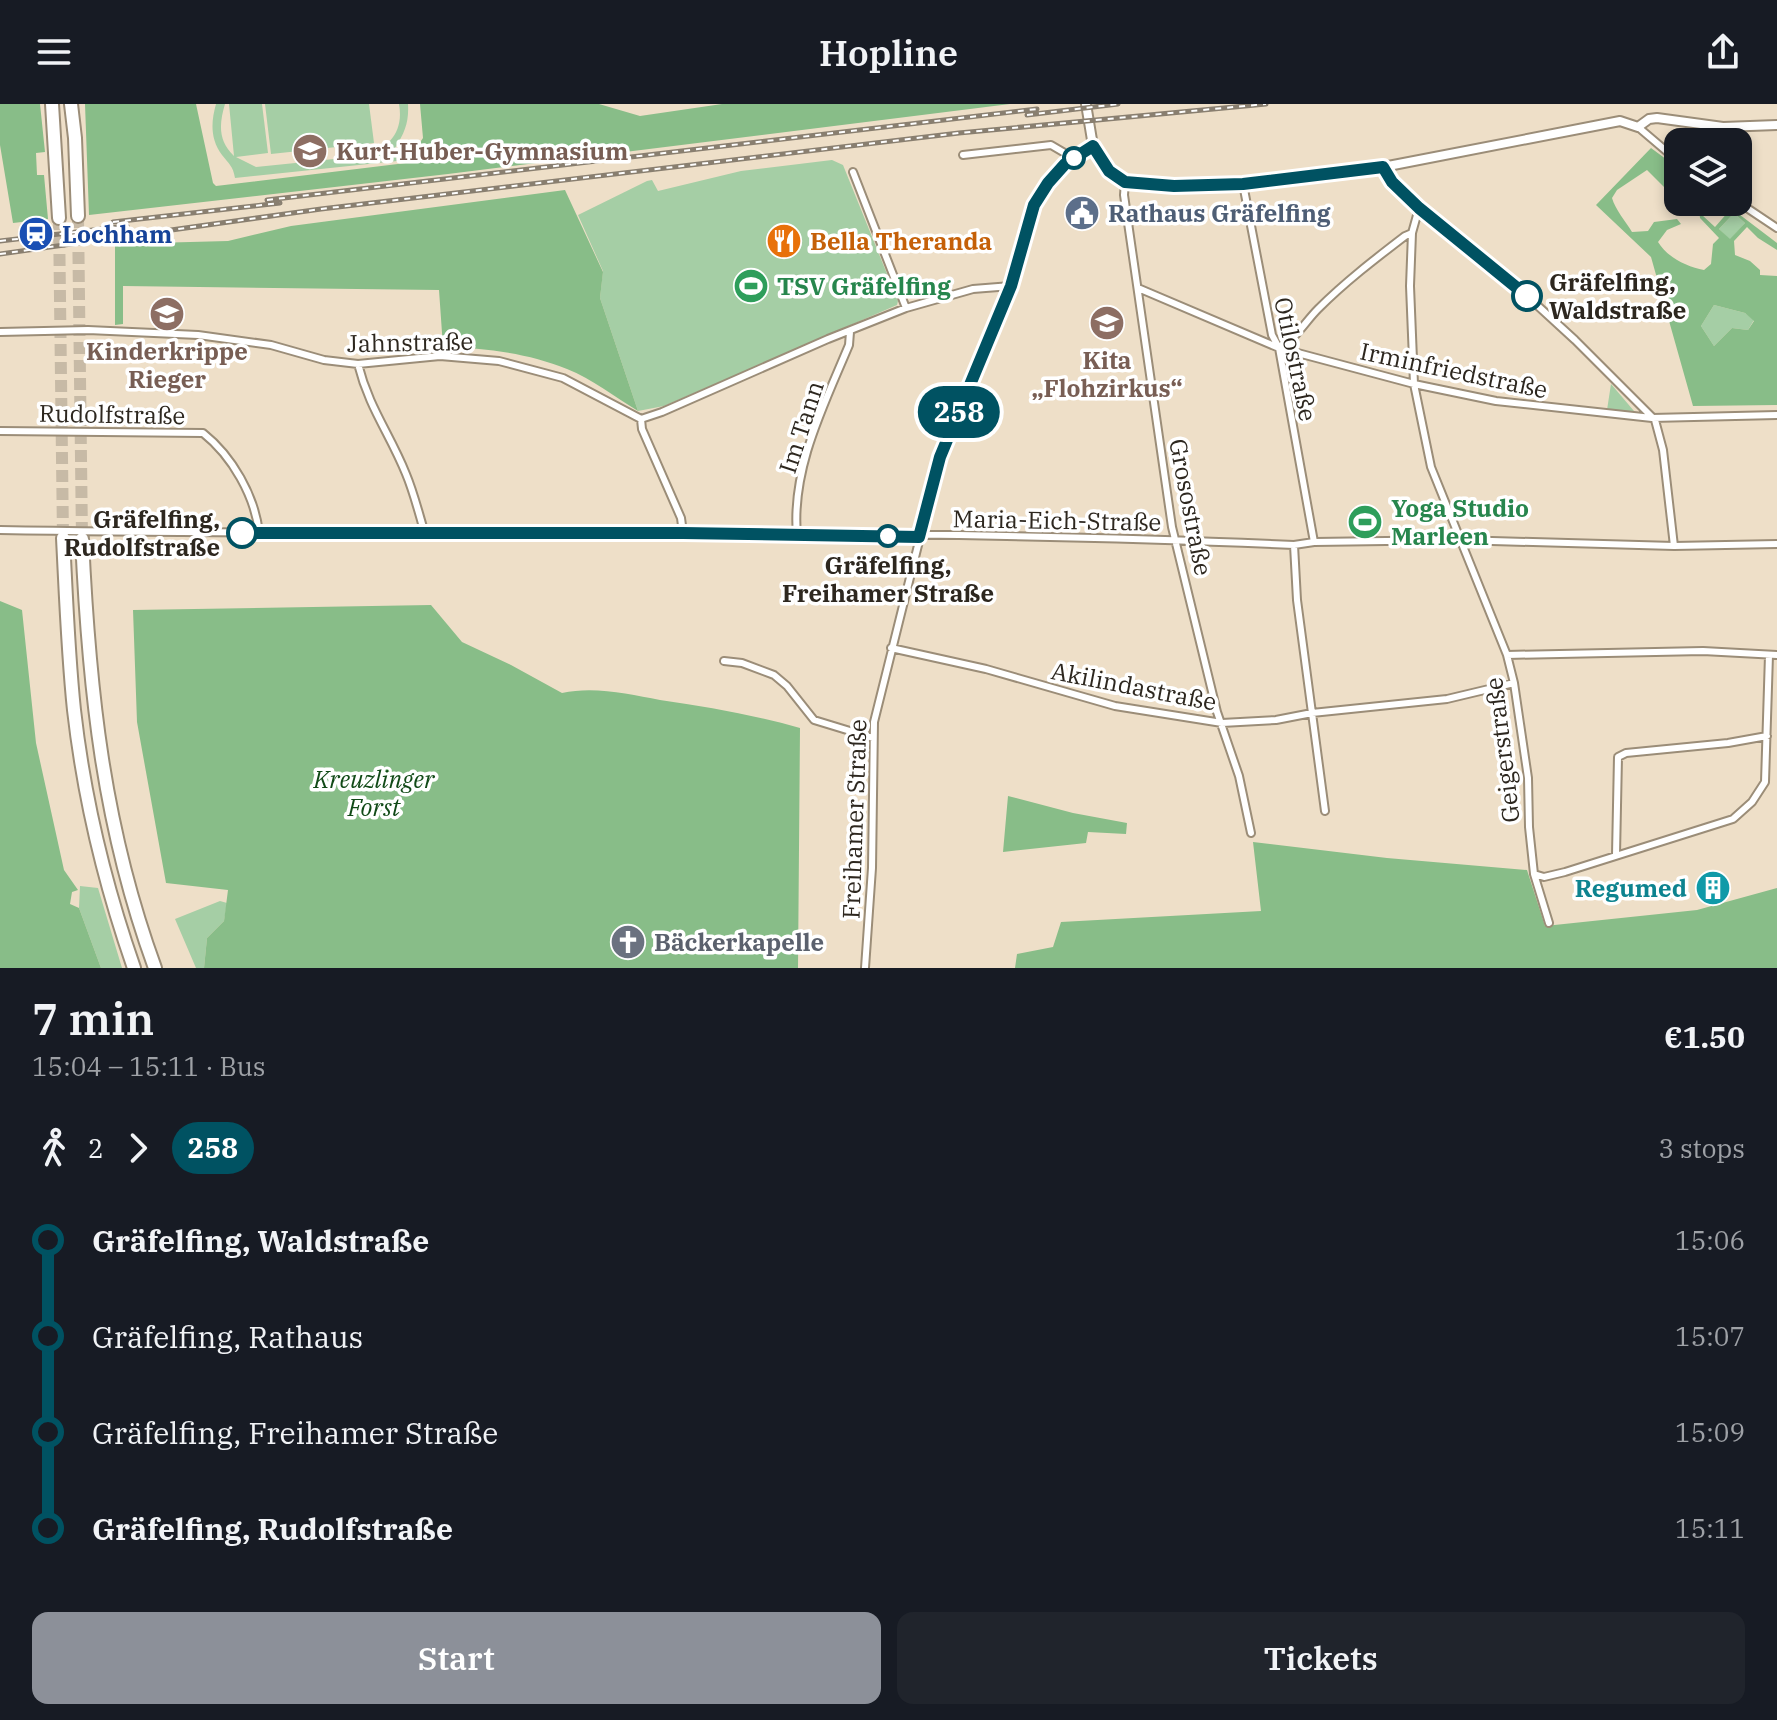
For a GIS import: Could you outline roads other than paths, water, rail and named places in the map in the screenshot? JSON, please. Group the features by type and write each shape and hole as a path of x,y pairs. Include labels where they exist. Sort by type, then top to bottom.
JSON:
{"highway":[{"path":"52,104 59,218"},
{"path":"71,104 78,216"},
{"path":"63,538 74,711 85,781 115,910 134,968"},
{"path":"82,539 93,709 104,778 126,875 155,968"}],"street":[{"path":"1086,104 1093,146 1109,171 1125,182 1174,186 1243,184 1383,167 1620,121 1638,127 1664,149"},
{"path":"1638,127 1649,119 1657,118 1723,127 1777,125"},
{"path":"963,155 1051,145 1071,160"},
{"name":"Freihamer Straße","path":"865,968 872,868 874,722 940,457 1011,286 1034,205 1055,175 1093,146"},
{"path":"1383,167 1392,182 1419,208 1527,296 1655,420 1663,450 1674,546"},
{"path":"853,172 906,308"},
{"name":"Grosostraße","path":"1125,182 1124,195 1172,527 1222,723 1239,776 1251,833"},
{"name":"Otilostraße","path":"1243,184 1272,335 1279,348 1314,542"},
{"name":"Geigerstraße","path":"1419,208 1412,233 1410,286 1414,384 1431,467 1507,655 1528,778 1534,874 1549,923"},
{"path":"1752,211 1777,228"},
{"path":"1279,348 1289,343 1316,311 1359,271 1412,233"},
{"path":"683,533 681,518 642,429 641,419 906,308 973,289 1011,286"},
{"name":"Irminfriedstraße","path":"1138,288 1279,348 1414,384 1496,401 1652,418 1777,415"},
{"name":"Jahnstraße","path":"0,332 88,330 198,335 271,345 324,360 358,364 455,356 499,361 563,378 641,419"},
{"name":"Im Tann","path":"797,535 795,510 804,464 849,345 850,332"},
{"path":"358,364 370,404 405,472 425,534"},
{"name":"Rudolfstraße","path":"0,431 203,433 216,444 237,474 257,513 259,533"},
{"name":"Maria-Eich-Straße","path":"0,530 683,533 1177,540 1294,545 1458,540 1674,546 1777,544"},
{"path":"1294,545 1297,600 1325,811"},
{"name":"Akilindastraße","path":"891,648 986,669 1115,706 1222,723 1276,720 1312,713 1447,699 1514,683"},
{"path":"1507,655 1703,651 1773,655 1765,782 1752,802 1733,819 1565,872 1544,877 1534,874"},
{"path":"724,661 742,663 774,675 787,686 814,720 873,738"},
{"path":"1616,855 1618,757 1626,753 1767,736"}],"tunnel":[{"path":"78,216 82,539"},
{"path":"59,218 63,538"}],"railway":[{"path":"1027,115 1118,104"},
{"path":"0,254 321,209 959,133 1266,104"},
{"path":"267,200 1037,109"},
{"path":"113,222 280,203"},
{"path":"0,241 127,226"}],"place":[{"name":"Kurt-Huber-Gymnasium","path":"310,151"},
{"name":"Rathaus Gräfelfing","path":"1082,213"},
{"name":"Lochham","path":"36,234"},
{"name":"Bella Theranda","path":"784,241"},
{"name":"TSV Gräfelfing","path":"751,286"},
{"name":"Gräfelfing, Waldstraße","path":"1527,296"},
{"name":"Kinderkrippe Rieger","path":"167,314"},
{"name":"Kita „Flohzirkus“","path":"1107,323"},
{"name":"Yoga Studio Marleen","path":"1365,522"},
{"name":"Gräfelfing, Rudolfstraße","path":"242,533"},
{"name":"Gräfelfing, Freihamer Straße","path":"888,536"},
{"name":"Regumed","path":"1713,888"},
{"name":"Bäckerkapelle","path":"628,942"}],"park label":[{"name":"Kreuzlinger Forst","path":"374,793"}]}
